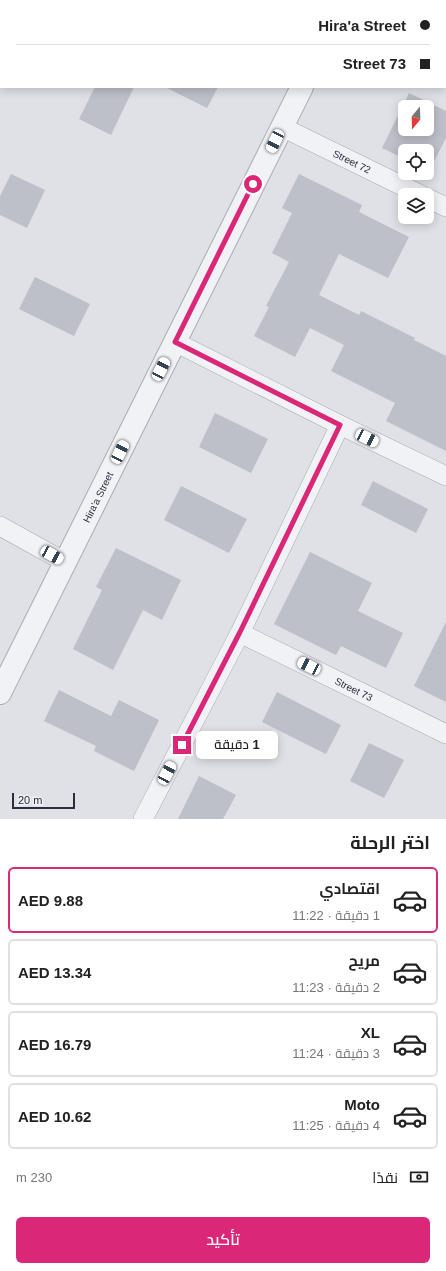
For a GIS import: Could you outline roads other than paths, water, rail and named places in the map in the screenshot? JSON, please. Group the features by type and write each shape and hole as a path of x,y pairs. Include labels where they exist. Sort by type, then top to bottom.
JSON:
{"street":[{"name":"Hira'a Street","path":"0,693 302,88"},
{"name":"Street 72","path":"282,127 408,188"},
{"path":"434,201 446,207"},
{"path":"175,342 340,425 446,476"},
{"path":"143,819 240,632 340,425"},
{"path":"0,526 65,562"},
{"name":"Street 73","path":"240,632 446,734"}]}
